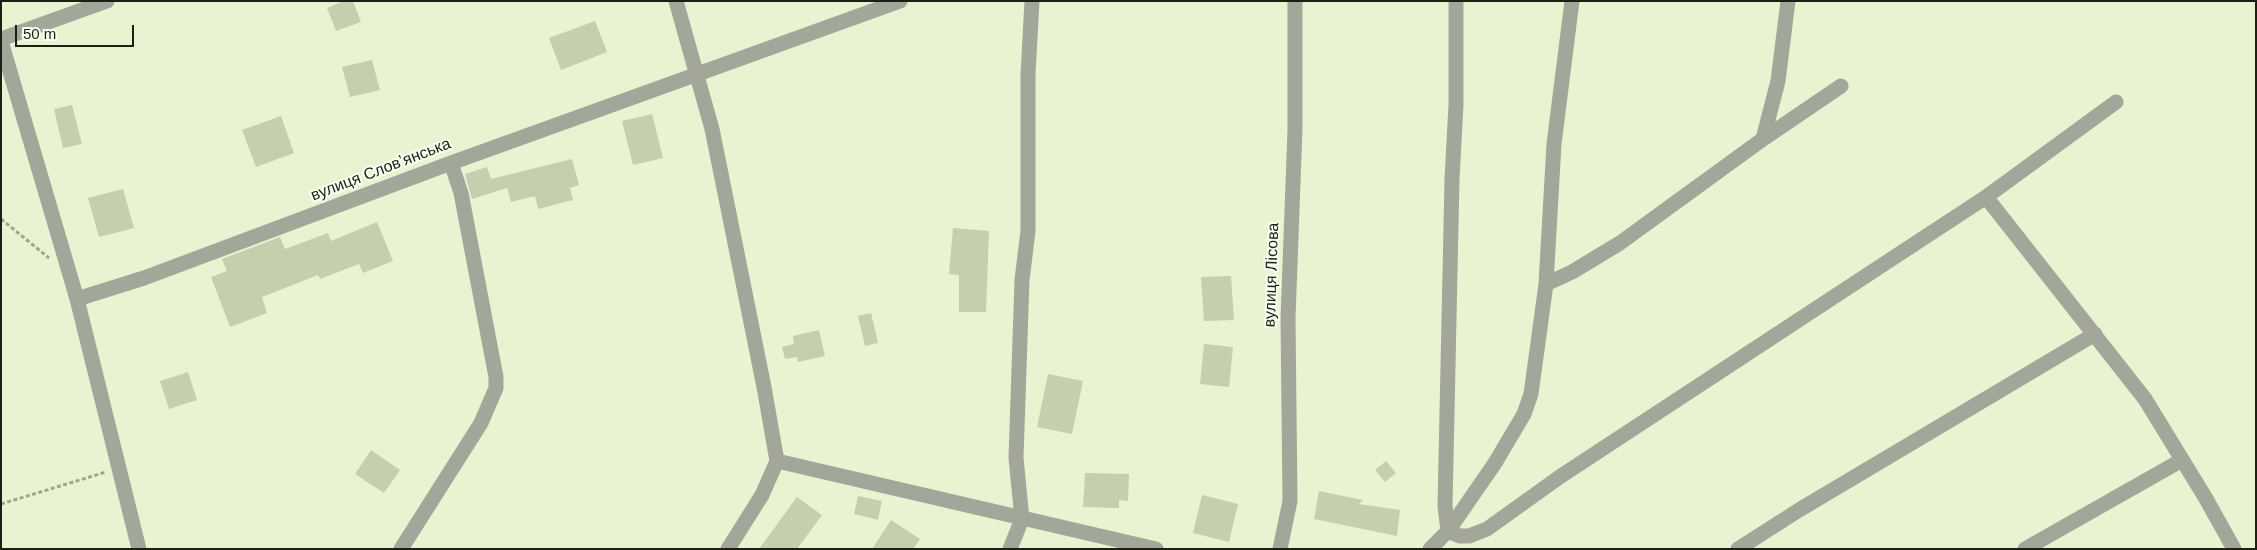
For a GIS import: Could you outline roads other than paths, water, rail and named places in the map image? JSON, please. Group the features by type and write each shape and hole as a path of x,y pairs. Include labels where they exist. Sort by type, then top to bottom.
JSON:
{"street":[{"path":"107,1 1,40 78,299 139,549"},
{"path":"676,1 714,138 777,461 758,502 728,549"},
{"name":"вулиця Словʼянська","path":"78,299 144,278 451,163 900,1"},
{"path":"1010,549 1022,519 1016,458 1022,280 1028,231 1028,74 1032,1"},
{"name":"вулиця Лісова","path":"1280,549 1290,501 1288,318 1296,92 1294,1"},
{"path":"1448,530 1445,506 1452,179 1456,104 1456,1"},
{"path":"1430,549 1448,530 1495,463 1524,414 1535,374 1539,320 1546,284 1554,144 1572,1"},
{"path":"1764,138 1778,82 1788,1"},
{"path":"1546,284 1572,272 1620,243 1764,138 1841,86"},
{"path":"1448,530 1460,536 1469,536 1487,530 1562,476 1986,197 2116,102"},
{"path":"402,549 481,423 496,388 494,368 462,202 451,163"},
{"path":"1986,197 2145,399 2234,549"},
{"path":"1738,549 1798,510 2094,334"},
{"path":"2025,549 2182,460"},
{"path":"777,461 1156,549"}]}
